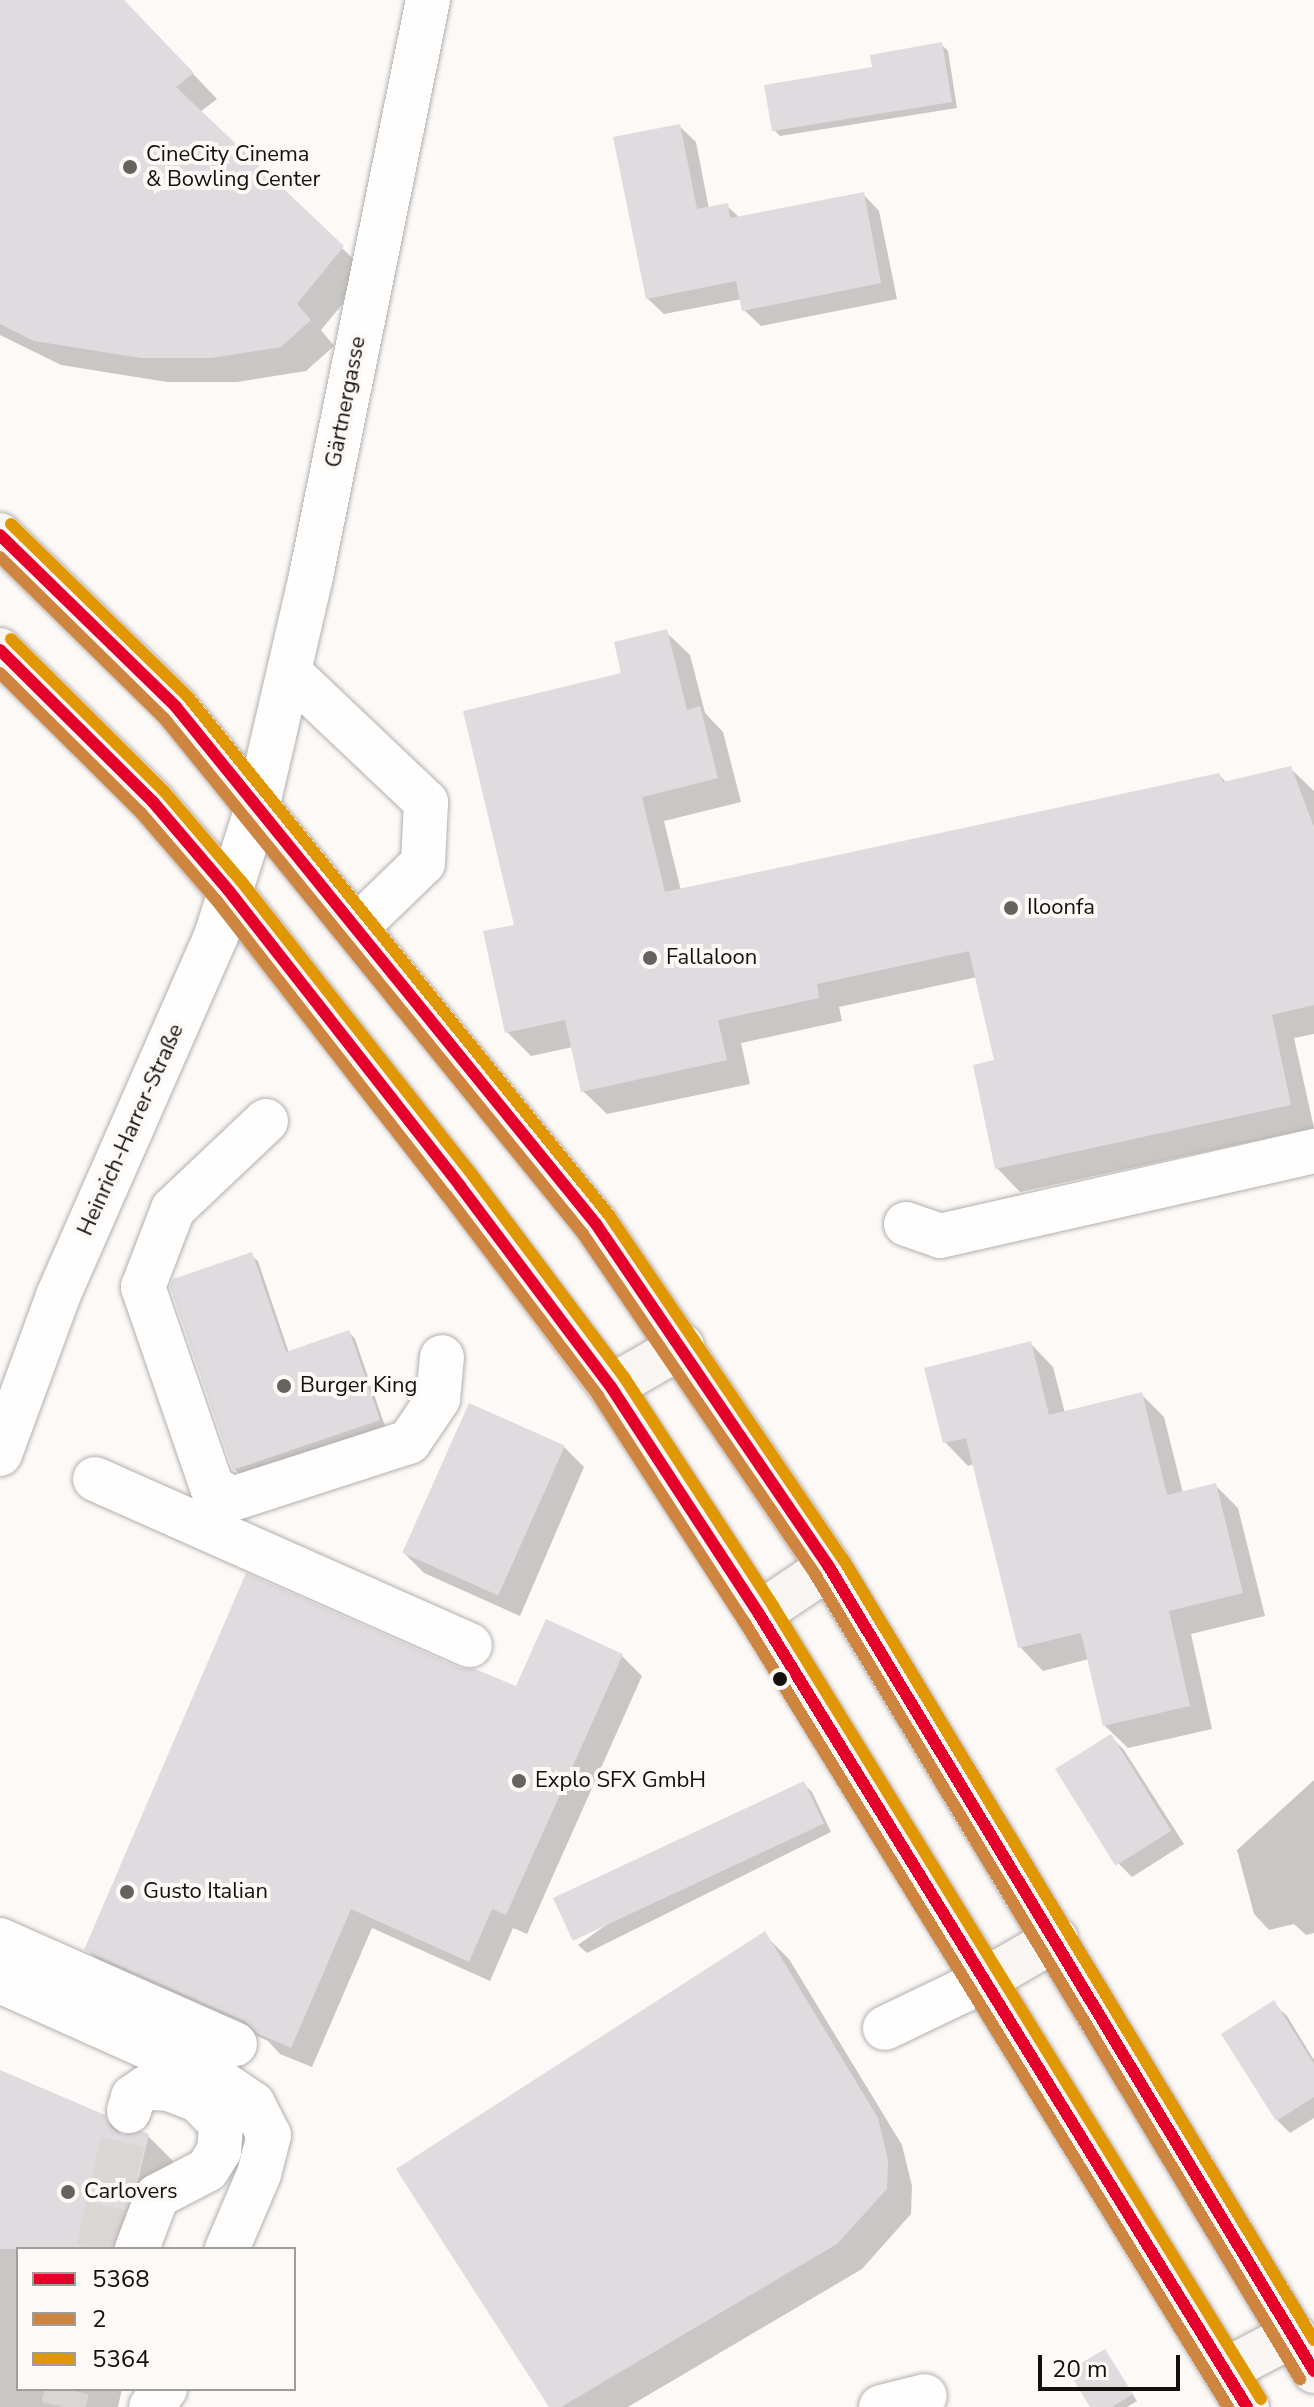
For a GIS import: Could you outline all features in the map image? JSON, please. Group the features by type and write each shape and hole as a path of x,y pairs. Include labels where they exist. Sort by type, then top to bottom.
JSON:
{"main road":[{"path":"0,535 176,707 258,804 596,1224 682,1346 829,1567 1304,2353 1226,2370"},
{"path":"0,650 153,802 229,891 460,1186 611,1387 759,1614 1247,2407"},
{"path":"611,1387 682,1346"},
{"path":"759,1614 829,1567"},
{"path":"985,1980 1056,1939"}],"street":[{"name":"Gärtnergasse","path":"258,804 289,672 428,0"},
{"path":"289,672 426,802 423,863 357,927"},
{"name":"Heinrich-Harrer-Straße","path":"0,1454 58,1296 216,936 258,804"},
{"path":"266,1121 173,1209 143,1287 212,1487 232,1499 409,1442 438,1399 442,1357"},
{"path":"906,1224 940,1236 1314,1151"},
{"path":"95,1479 470,1645"},
{"path":"0,1940 235,2044"},
{"path":"885,2028 985,1980"},
{"path":"0,1981 212,2076 253,2104 269,2135 259,2174 229,2243"},
{"path":"129,2111 133,2097 146,2088 169,2089 198,2100 221,2124 219,2151 207,2170 157,2196 138,2247"},
{"path":"188,2180 213,2185 231,2202 229,2243"},
{"path":"151,2407 163,2391"},
{"path":"881,2407 925,2396"}],"building":[{"name":"CineCity Cinema & Bowling Center","path":"0,0 124,0 194,73 176,87 344,246 297,304 311,320 281,347 211,358 141,358 34,341 0,324"},
{"path":"942,42 952,102 772,131 764,85 872,67 870,55"},
{"path":"680,124 697,209 728,203 730,218 864,192 881,283 742,311 736,281 646,299 613,137"},
{"path":"667,629 687,710 700,706 718,778 642,797 665,892 1219,773 1223,782 1291,766 1314,827 1314,1005 1272,1015 1291,1105 995,1169 973,1065 994,1060 969,951 817,984 819,998 718,1020 727,1060 581,1092 565,1020 505,1033 483,931 514,925 463,711 621,673 614,642"},
{"name":"Burger King","path":"252,1252 286,1352 349,1330 380,1420 233,1470 170,1287 173,1279"},
{"path":"1031,1341 1049,1415 1142,1392 1167,1495 1216,1483 1243,1593 1169,1611 1190,1706 1103,1726 1081,1633 1018,1648 966,1438 943,1443 924,1368"},
{"path":"469,1403 565,1446 498,1596 402,1553"},
{"path":"246,1573 460,1668 475,1669 516,1686 546,1619 623,1654 506,1915 492,1909 469,1962 351,1909 291,2048 257,2033 245,2021 84,1950"},
{"path":"1111,1734 1171,1831 1115,1866 1055,1769"},
{"path":"804,1781 824,1824 573,1941 553,1898"},
{"path":"765,1931 878,2118 888,2160 887,2189 837,2244 561,2407 549,2407 396,2169"},
{"path":"1274,2000 1314,2064 1314,2097 1276,2121 1221,2034"},
{"name":"Carlovers","path":"0,2070 105,2115 111,2128 121,2135 142,2131 149,2134 138,2181 114,2247 0,2249"},
{"path":"1105,2349 1133,2394 1112,2407 1090,2407 1068,2371"}],"tunnel":[{"path":"98,2247 129,2111"},
{"path":"63,2407 67,2391"}],"transit line":[{"name":"5364","path":"11,524 188,697 609,1215 843,1559 1314,2340"},
{"name":"5368","path":"0,535 176,707 596,1224 829,1567 1314,2371"},
{"name":"2","path":"0,557 164,718 583,1234 816,1576 1300,2379"},
{"name":"5364","path":"11,639 164,791 241,881 473,1176 624,1377 773,1606 1261,2399"},
{"name":"5368","path":"0,650 153,802 229,891 460,1186 611,1387 759,1614 1247,2407"},
{"name":"2","path":"0,673 141,813 217,901 598,1396 745,1623 1228,2407"}],"place":[{"name":"CineCity Cinema & Bowling Center","path":"130,167"},
{"name":"Iloonfa","path":"1011,908"},
{"name":"Fallaloon","path":"650,958"},
{"name":"Burger King","path":"284,1386"},
{"name":"Explo SFX GmbH","path":"519,1781"},
{"name":"Gusto Italian","path":"127,1892"},
{"name":"Carlovers","path":"68,2192"}]}
